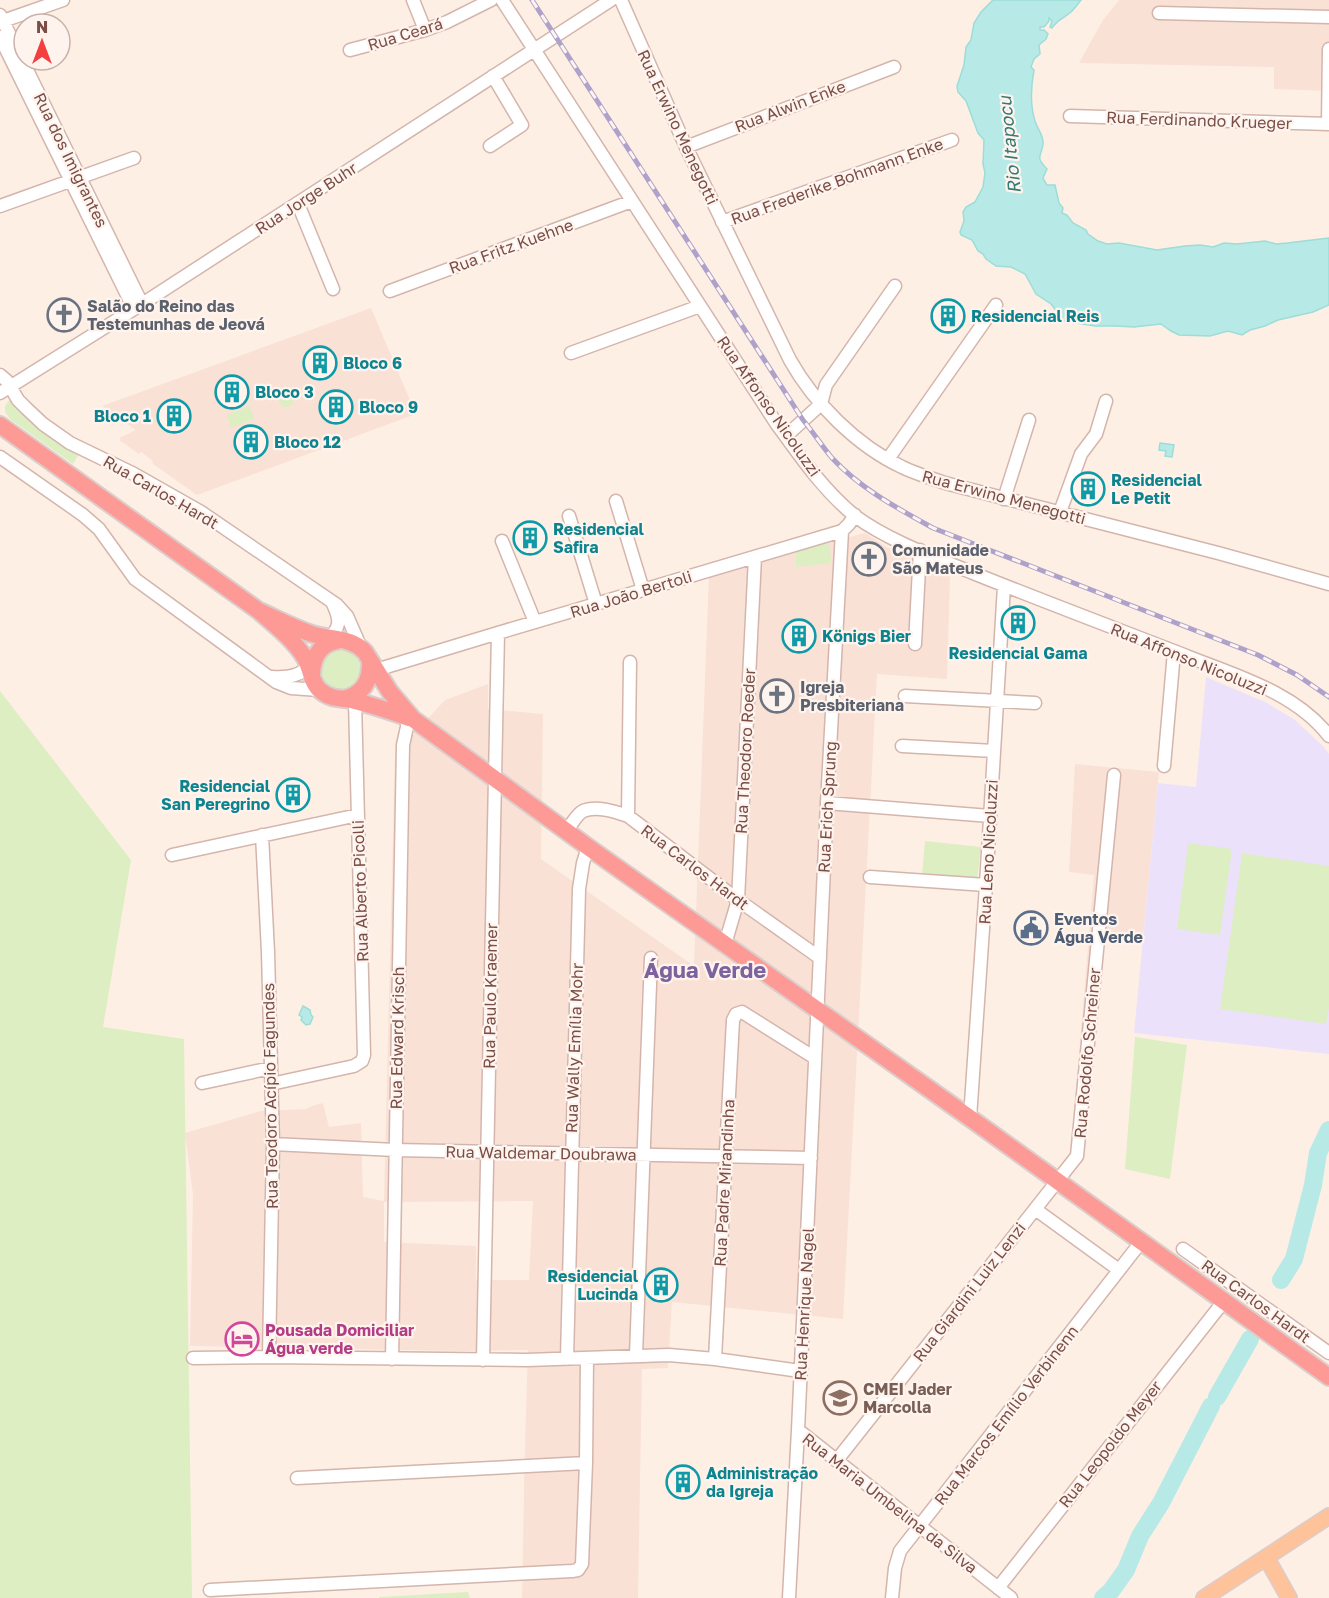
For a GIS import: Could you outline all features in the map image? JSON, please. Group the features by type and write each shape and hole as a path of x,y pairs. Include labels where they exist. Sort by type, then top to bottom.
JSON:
{"highway":[{"path":"0,425 260,611 303,656 321,655 352,642 369,663 389,702 411,719 1329,1377"},
{"path":"260,611 304,631 321,655 314,682 319,690 333,698 389,702"},
{"path":"352,698 364,689 369,663"}],"main road":[{"path":"1204,1598 1329,1515"},
{"path":"1266,1557 1289,1598"}],"street":[{"path":"1,19 63,0"},
{"path":"413,0 425,30"},
{"name":"Rua Ceará","path":"350,50 425,30 447,22 490,0"},
{"name":"Rua Affonso Nicoluzzi","path":"502,0 786,436 813,472 855,515 879,530 920,550 1004,586 1221,670 1283,697 1311,717 1329,736"},
{"name":"Rua Jorge Buhr","path":"5,390 138,307 611,0"},
{"name":"Rua Erwino Menegotti","path":"621,0 686,147 790,360 821,404 866,445 916,474 971,491 1218,553 1329,584"},
{"path":"1159,13 1329,16"},
{"name":"Rua dos Imigrantes","path":"1,19 28,82 138,307"},
{"name":"Rua dos Imigrantes","path":"0,37 28,82"},
{"path":"1329,49 1329,124"},
{"name":"Rua Alwin Enke","path":"686,147 894,67"},
{"path":"490,146 522,125 493,76"},
{"name":"Rua Ferdinando Krueger","path":"1070,117 1329,124"},
{"name":"Rua Frederike Bohmann Enke","path":"722,222 952,140"},
{"path":"0,206 134,158"},
{"name":"Rua Fritz Kuehne","path":"390,291 632,201"},
{"path":"298,204 333,289"},
{"path":"786,436 821,404 826,384 895,286"},
{"path":"888,459 996,305"},
{"path":"570,353 700,306"},
{"name":"Rua Carlos Hardt","path":"0,375 5,390 43,424 70,442 134,474 201,512 332,601 347,616 369,663"},
{"path":"1060,512 1081,454 1096,434 1106,401"},
{"path":"1004,499 1029,420"},
{"path":"0,457 99,528 135,579 276,682 291,688 319,690"},
{"path":"616,501 643,590"},
{"path":"842,531 855,515"},
{"path":"569,516 597,604"},
{"name":"Rua João Bertoli","path":"369,663 401,663 842,531"},
{"name":"Rua Erich Sprung","path":"817,1011 842,531"},
{"path":"499,543 532,623"},
{"path":"915,644 920,550"},
{"name":"Rua Theodoro Roeder","path":"725,944 738,900 754,557"},
{"name":"Rua Leno Nicoluzzi","path":"970,1118 1004,586"},
{"path":"268,676 291,677 299,674 321,655 338,626 337,612 332,601"},
{"name":"Rua Paulo Kraemer","path":"483,1360 498,633"},
{"path":"1164,766 1174,652"},
{"path":"628,816 630,662"},
{"path":"355,727 365,715 389,702 394,675 401,663"},
{"path":"905,696 1035,703"},
{"name":"Rua Alberto Picolli","path":"271,1084 354,1066 362,1061 364,1055 358,815 352,698"},
{"name":"Rua Edward Krisch","path":"392,1359 403,745 411,719"},
{"path":"902,746 994,751"},
{"name":"Rua Rodolfo Schreiner","path":"1057,1181 1077,1156 1114,775"},
{"path":"827,803 990,816"},
{"name":"Rua Carlos Hardt","path":"567,830 585,810 614,811 628,816 738,900 820,958"},
{"path":"172,855 358,815"},
{"name":"Rua Teodoro Acípio Fagundes","path":"262,835 268,952 273,1144 269,1357"},
{"name":"Rua Wally Emília Mohr","path":"567,1359 580,879 588,847"},
{"path":"870,877 986,885"},
{"path":"636,1355 651,958"},
{"name":"Rua Henrique Nagel","path":"789,1598 817,1011"},
{"name":"Rua Padre Mirandinha","path":"715,1359 733,1020 736,1014 742,1012 815,1058"},
{"path":"202,1083 271,1068"},
{"name":"Rua Waldemar Doubrawa","path":"273,1144 395,1150 811,1158"},
{"name":"Rua Giardini Luiz Lenzi","path":"837,1460 1057,1181"},
{"path":"1035,1209 1119,1270"},
{"name":"Rua Marcos Emílio Verbinenn","path":"892,1598 896,1559 900,1551 1141,1242"},
{"name":"Rua Carlos Hardt","path":"1183,1249 1329,1353"},
{"name":"Rua Leopoldo Meyer","path":"998,1588 1224,1301"},
{"path":"193,1358 483,1360 669,1355 800,1371"},
{"path":"210,1590 578,1570 582,1564 587,1358"},
{"name":"Rua Maria Umbelina da Silva","path":"798,1430 1011,1598"},
{"path":"297,1478 586,1463"}],"shaded area":[{"path":"1119,0 1329,0 1329,91 1274,89 1274,67 1079,63 1103,20"},
{"path":"371,308 416,414 197,495 153,464 152,460 141,452 139,454 119,440 136,430 102,406"},
{"path":"865,533 885,546 950,576 947,679 877,674 843,1319 672,1302 668,1368 642,1369 638,1598 522,1598 528,1350 190,1346 193,1195 185,1133 261,1111 306,1109 323,1103 329,1127 361,1123 363,1197 384,1201 395,754 445,700 488,684 488,709 543,714 541,859 694,966 709,575","holes":["533,1201 529,1280 476,1280 476,1246 384,1242 384,1202"]},
{"path":"1206,677 1267,703 1295,720 1329,754 1329,1054 1134,1033 1158,783 1196,787"},
{"path":"1075,764 1159,772 1143,937 1104,932 1083,1155 1071,1150 1094,875 1069,872"}],"green space":[{"path":"286,393 291,395 293,400 291,405 286,407 281,405 279,400 281,395"},
{"path":"11,398 81,450 73,464 10,419 5,412 5,406"},
{"path":"250,406 254,419 231,428 227,415"},
{"path":"824,543 830,546 831,563 796,567 796,551"},
{"path":"338,648 353,652 363,663 363,673 352,690 337,692 325,685 319,673 325,658"},
{"path":"0,691 131,860 103,1027 184,1039 192,1598 0,1598"},
{"path":"925,841 981,847 977,881 922,875"},
{"path":"1188,843 1232,849 1220,935 1177,929"},
{"path":"1242,853 1329,866 1329,1007 1326,1024 1220,1009"},
{"path":"1135,1037 1187,1045 1170,1179 1125,1169"},
{"path":"468,1592 470,1598 379,1598 379,1597"}],"water":[{"name":"Rio Itapocu","path":"993,0 1081,0 1052,28 1050,27 1052,21 1049,18 1044,27 1040,27 1040,30 1048,34 1039,45 1040,54 1034,59 1031,67 1034,70 1032,109 1043,141 1040,159 1047,169 1043,178 1047,185 1055,185 1059,203 1063,208 1062,213 1067,215 1073,223 1086,230 1098,241 1107,244 1119,243 1157,250 1200,245 1213,247 1224,243 1265,241 1276,244 1329,238 1329,305 1313,312 1278,320 1242,335 1228,331 1210,336 1179,335 1161,324 1134,327 1095,326 1064,321 1051,304 1036,294 1025,274 1011,267 996,266 986,259 972,240 961,235 960,232 964,221 963,212 966,207 975,202 983,187 985,173 984,140 978,133 966,101 958,92 957,86 974,23"},
{"path":"1160,443 1174,445 1172,457 1165,456 1166,451 1159,450"},
{"path":"303,1006 310,1010 313,1017 310,1024 306,1025 299,1015"}],"waterway":[{"path":"1281,1280 1294,1259 1313,1185 1318,1153 1329,1130"},
{"path":"1217,1397 1250,1339"},
{"path":"1103,1598 1126,1570 1140,1536 1161,1503 1211,1406"}],"railway":[{"path":"532,0 803,420 843,469 880,497 933,528 1258,655 1297,675 1329,697"}],"place":[{"name":"Salão do Reino das Testemunhas de Jeová","path":"64,315"},
{"name":"Residencial Reis","path":"948,316"},
{"name":"Bloco 6","path":"320,363"},
{"name":"Bloco 3","path":"232,392"},
{"name":"Bloco 9","path":"336,407"},
{"name":"Bloco 1","path":"174,416"},
{"name":"Bloco 12","path":"251,442"},
{"name":"Residencial Le Petit","path":"1088,489"},
{"name":"Residencial Safira","path":"530,538"},
{"name":"Comunidade São Mateus","path":"869,559"},
{"name":"Residencial Gama","path":"1018,623"},
{"name":"Königs Bier","path":"799,636"},
{"name":"Igreja Presbiteriana","path":"777,696"},
{"name":"Residencial San Peregrino","path":"293,795"},
{"name":"Eventos Água Verde","path":"1031,928"},
{"name":"Residencial Lucinda","path":"661,1285"},
{"name":"Pousada Domiciliar Água verde","path":"242,1339"},
{"name":"CMEI Jader Marcolla","path":"840,1398"},
{"name":"Administração da Igreja","path":"683,1482"}],"district":[{"name":"Água Verde","path":"705,970"}]}
